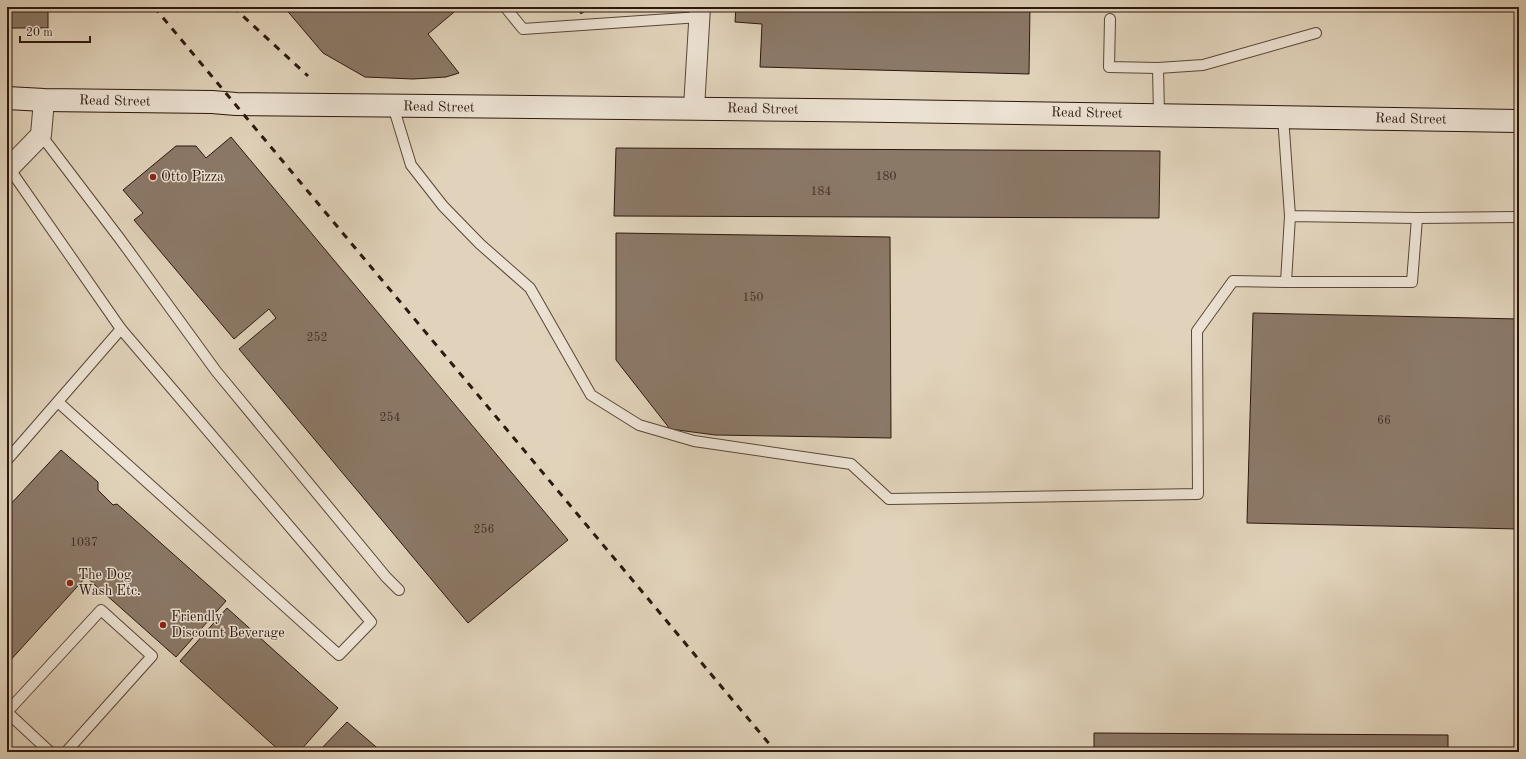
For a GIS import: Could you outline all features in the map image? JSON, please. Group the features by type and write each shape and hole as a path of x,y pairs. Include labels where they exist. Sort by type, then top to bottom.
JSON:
{"street":[{"path":"694,108 700,12"},
{"name":"Read Street","path":"7,98 44,100 393,106 1159,114 1519,121"},
{"path":"8,169 42,135 44,100"}],"lane":[{"path":"505,7 522,29 700,12"},
{"path":"1110,19 1109,67 1158,68 1203,66 1316,33"},
{"path":"1158,68 1159,114"},
{"path":"393,106 411,165 443,206 480,244 530,288 592,395 639,425 694,441 851,464 889,499 1198,494 1197,331 1233,281 1412,282 1417,218"},
{"path":"1283,116 1290,216 1286,282"},
{"path":"42,135 216,371 386,577 399,590"},
{"path":"8,169 121,329 370,622 340,655 58,402"},
{"path":"1290,216 1417,218 1519,217"},
{"path":"7,460 121,329"},
{"path":"50,752 7,712 101,610 152,656 66,752"}],"building":[{"path":"7,7 48,7 48,28 7,28"},
{"path":"284,7 460,7 428,34 459,73 446,77 413,79 365,77 323,53"},
{"path":"576,7 590,7 581,14"},
{"path":"736,7 1030,7 1029,74 760,67 762,24 735,22"},
{"path":"231,137 568,540 468,623 239,349 276,318 269,309 234,339 134,220 143,213 123,190 176,146 196,146 206,158"},
{"path":"616,148 1160,151 1159,218 614,216"},
{"path":"616,233 890,237 891,438 715,435 670,429 616,360"},
{"path":"1253,313 1519,319 1519,529 1247,523"},
{"path":"61,450 98,482 98,490 113,505 117,504 226,601 176,657 86,577 7,664 7,508"},
{"path":"227,608 338,708 299,752 281,752 180,661"},
{"path":"347,722 382,752 318,752"},
{"path":"1094,733 1448,735 1448,752 1094,752"}],"railway":[{"path":"154,7 776,752"},
{"path":"233,7 308,76"}],"place":[{"name":"Otto Pizza","path":"153,177"},
{"name":"The Dog Wash Etc.","path":"70,583"},
{"name":"Friendly Discount Beverage","path":"163,625"}]}
